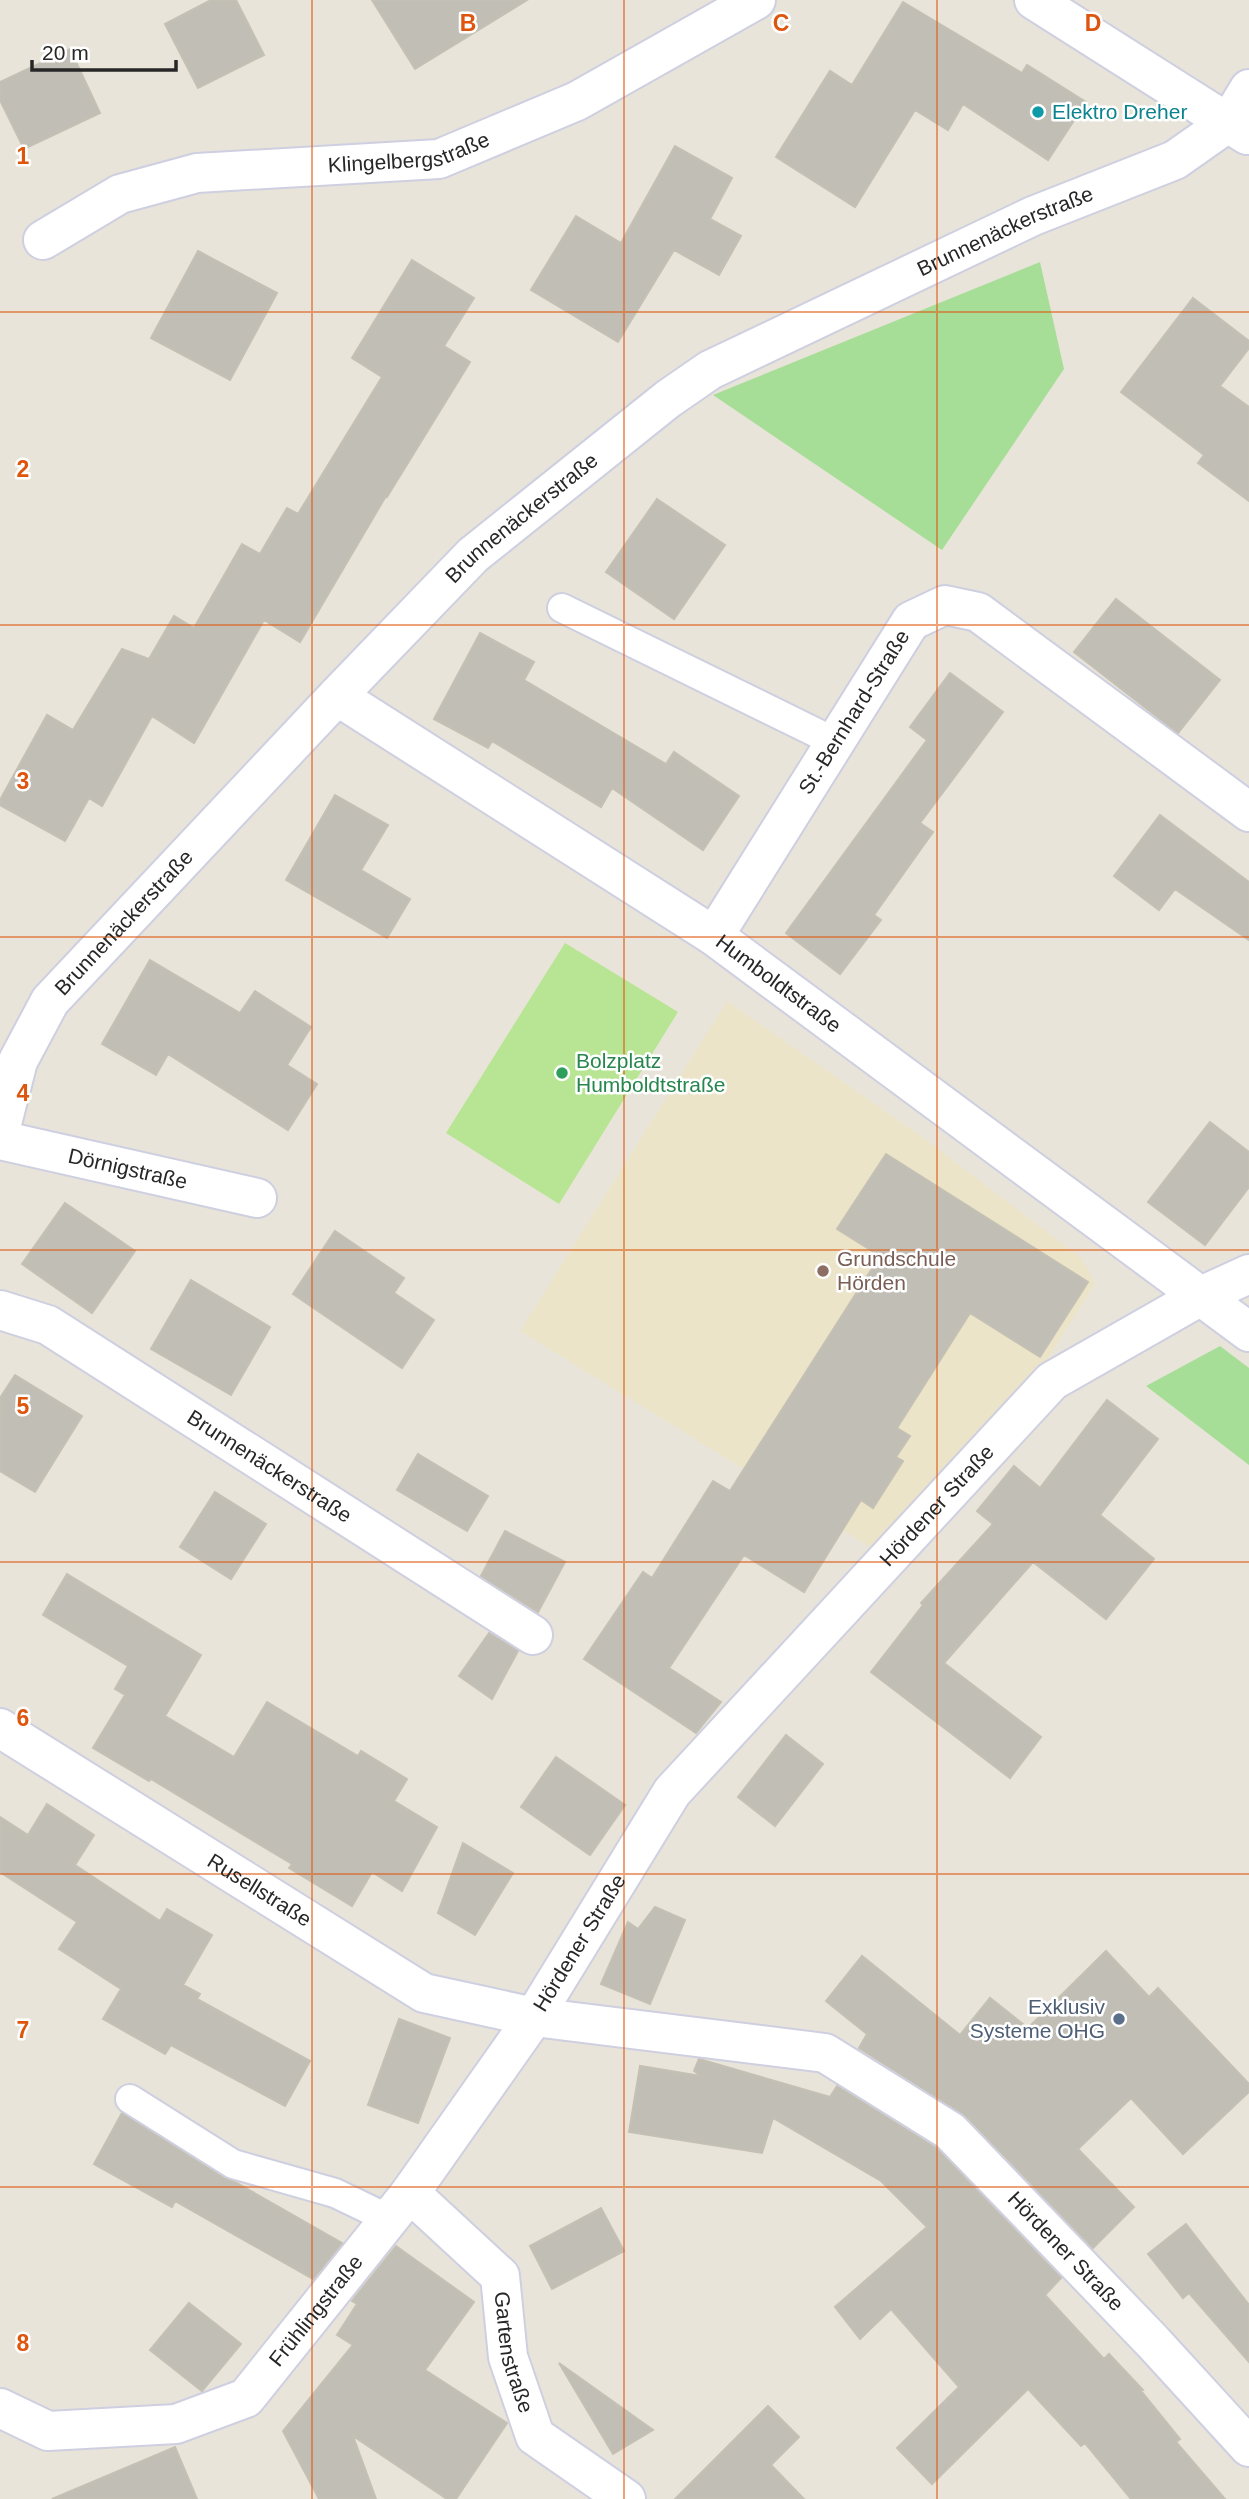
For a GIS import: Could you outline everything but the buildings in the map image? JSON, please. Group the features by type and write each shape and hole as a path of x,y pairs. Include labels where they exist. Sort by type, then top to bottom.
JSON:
{"street":[{"name":"Klingelbergstraße","path":"43,240 120,194 197,173 439,159 577,102 756,0"},
{"path":"1034,0 1239,129 1249,89"},
{"name":"Brunnenäckerstraße","path":"0,1131 18,1061 50,1001 473,555 668,399 710,370 1033,216 1175,160 1239,129"},
{"name":"St.-Bernhard-Straße","path":"714,936 911,621 945,605 978,612 1249,812"},
{"name":"Humboldtstraße","path":"337,696 714,936 1249,1332"},
{"name":"Dörnigstraße","path":"0,1140 257,1198"},
{"name":"Hördener Straße","path":"1249,1274 1201,1296 1052,1381 672,1792 534,2017 825,2053 950,2131 1153,2342 1249,2447"},
{"name":"Brunnenäckerstraße","path":"0,1310 48,1325 533,1635"},
{"name":"Rusellstraße","path":"0,1728 425,1993 534,2017"},
{"name":"Frühlingstraße","path":"0,2408 48,2431 176,2424 246,2398 399,2206 534,2017"},
{"name":"Gartenstraße","path":"399,2206 500,2276 508,2357 535,2436 626,2499"}],"lane":[{"path":"562,608 835,742"},
{"path":"130,2099 233,2164 335,2193 399,2206"}],"shaded area":[{"name":"Grundschule Hörden","path":"727,1001 922,1137 1081,1258 1095,1283 1046,1362 875,1550 520,1331"}],"green space":[{"path":"1040,262 1064,369 942,550 713,395"},
{"name":"Bolzplatz Humboldtstraße","path":"565,943 678,1012 559,1204 446,1133"},
{"path":"1220,1346 1249,1368 1249,1465 1146,1386"}],"place":[{"name":"Elektro Dreher","path":"1038,112"},
{"name":"Bolzplatz Humboldtstraße","path":"562,1073"},
{"name":"Grundschule Hörden","path":"823,1271"},
{"name":"Exklusiv Systeme OHG","path":"1119,2019"}]}
